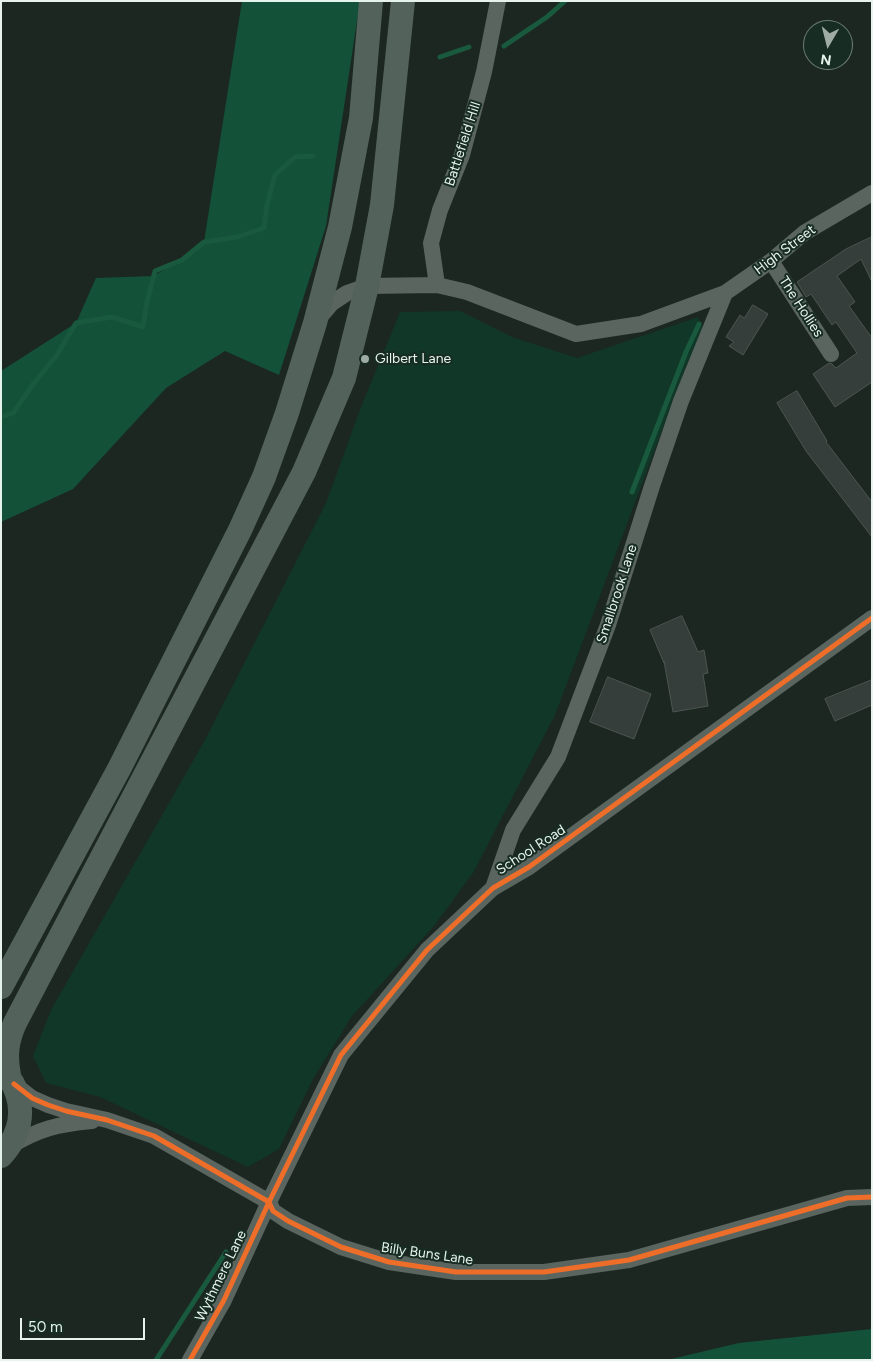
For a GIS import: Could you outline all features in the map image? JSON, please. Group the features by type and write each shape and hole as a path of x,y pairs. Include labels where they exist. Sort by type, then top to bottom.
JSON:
{"highway":[{"path":"1,987 119,769 240,530 264,478 287,413 315,323 340,227 361,118 371,1"},
{"path":"5,1151 17,1133 20,1118 20,1102 8,1076 6,1061 6,1049 15,1023 304,472 344,378 368,286 382,205 403,1"}],"street":[{"name":"Battlefield Hill","path":"437,285 431,243 440,210 462,155 484,72 498,1"},
{"name":"High Street","path":"725,293 771,261 804,233 872,193"},
{"name":"The Hollies","path":"771,261 831,354"},
{"path":"315,323 332,303 347,293 368,286 437,285 467,292 576,334 641,324 725,293"},
{"name":"Smallbrook Lane","path":"493,888 513,830 558,757 608,625 681,401 725,293"},
{"name":"School Road","path":"269,1202 340,1054 427,950 493,888 529,867 621,802 872,618"},
{"name":"Billy Buns Lane","path":"8,1076 32,1098 48,1105 107,1120 154,1136 269,1202 273,1212 288,1221 341,1248 389,1262 456,1272 544,1272 629,1260 847,1198 872,1196"},
{"name":"Billy Buns Lane","path":"5,1151 34,1132 54,1126 107,1120"},
{"name":"Wythmere Lane","path":"190,1360 224,1300 269,1202"}],"green space":[{"path":"242,1 360,1 326,226 279,375 225,351 166,388 73,489 1,522 1,371 76,323 96,278 153,276 182,260 204,242"},
{"path":"460,311 512,337 577,358 698,317 705,331 686,367 555,715 473,873 434,926 352,1016 313,1079 279,1149 248,1167 100,1097 46,1083 33,1056 51,1010 206,738 326,503 361,407 400,312"},
{"path":"872,1329 872,1360 667,1360 739,1343"}],"building":[{"path":"872,237 872,282 861,259 837,276 855,302 849,306 872,338 872,382 835,407 813,374 829,363 836,368 857,353 836,322 832,325 811,294 806,297 797,282 846,249"},
{"path":"753,305 768,314 743,355 729,346 734,342 726,337 740,315 744,318"},
{"path":"797,391 826,442 872,502 872,537 806,451 777,403"},
{"path":"682,616 698,652 704,650 708,673 703,674 708,706 673,712 664,661 664,663 650,630"},
{"path":"608,677 651,694 634,739 590,722"},
{"path":"872,680 872,705 835,721 825,699"}],"waterway":[{"path":"504,46 547,17 565,1"},
{"path":"440,57 469,47"},
{"path":"1,417 13,413 57,355 76,323 112,317 143,327 155,271 182,260 204,242 237,237 264,228 267,205 275,175 295,157 313,156"},
{"path":"632,492 686,352 699,324"},
{"path":"156,1360 226,1252"}],"cycle path":[{"path":"190,1360 224,1300 269,1202 341,1055 427,950 493,888 529,867 872,618"},
{"path":"14,1084 32,1098 48,1105 107,1120 154,1136 269,1202 273,1211 288,1221 341,1247 389,1262 456,1272 544,1272 629,1260 847,1198 872,1197"}],"place":[{"name":"Gilbert Lane","path":"365,359"}]}
